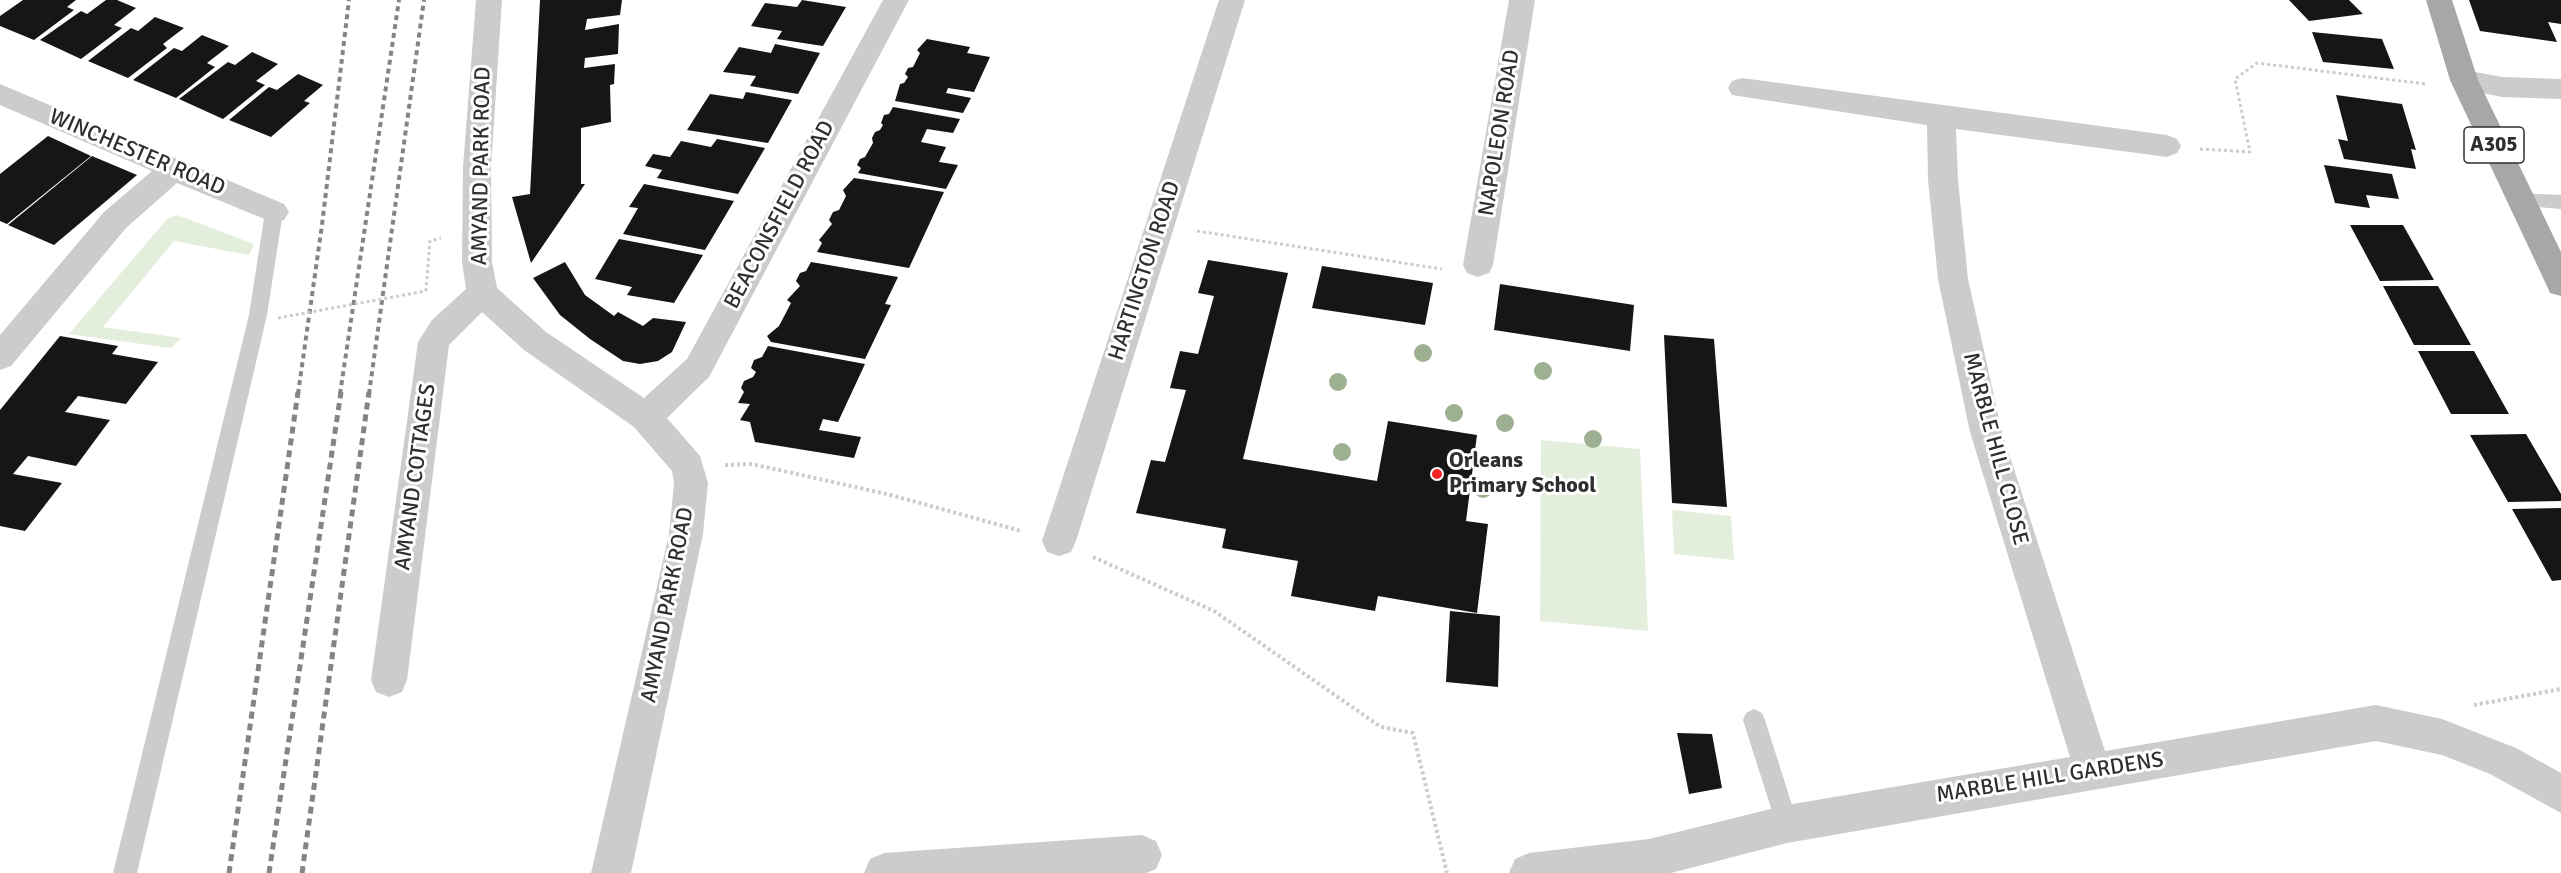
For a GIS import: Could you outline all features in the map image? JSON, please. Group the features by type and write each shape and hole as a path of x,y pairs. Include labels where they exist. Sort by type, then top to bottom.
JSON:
{"main road":[{"name":"A305","path":"2439,0 2466,84 2519,200 2561,284"}],"street":[{"name":"AMYAND PARK ROAD","path":"489,0 477,167 477,262 482,293 535,340 646,417 688,466 691,483 686,534 611,873"},
{"name":"BEACONSFIELD ROAD","path":"646,417 698,368 896,0"},
{"name":"HARTINGTON ROAD","path":"1059,541 1232,0"},
{"name":"NAPOLEON ROAD","path":"1478,265 1522,0"},
{"path":"2466,84 2561,89"},
{"path":"1742,88 1941,117 2167,146"},
{"name":"WINCHESTER ROAD","path":"0,94 274,212"},
{"name":"MARBLE HILL CLOSE","path":"1941,117 1943,180 1953,279 1986,432 2019,543 2093,771"},
{"path":"0,357 115,220 174,170"},
{"name":"AMYAND COTTAGES","path":"389,680 434,342 443,329 482,293"},
{"name":"MARBLE HILL GARDENS","path":"1528,873 1649,859 1787,824 2376,723 2442,737 2503,761 2561,794"},
{"path":"884,873 1142,855"}],"lane":[{"path":"2519,200 2561,202"},
{"path":"124,873 258,315 274,212"},
{"path":"1754,720 1787,824"}],"path":[{"path":"2167,146 2250,152 2235,79 2257,63 2466,84"},
{"path":"1159,225 1445,269 1478,265"},
{"path":"278,318 426,291 430,241"},
{"path":"688,466 752,464 891,495 1059,541 1214,611 1381,727 1413,733 1447,873"}],"green space":[{"path":"177,215 254,244 249,255 174,241 103,327 181,338 171,348 69,334 167,219"},
{"path":"1541,440 1640,449 1648,631 1540,621"},
{"path":"1672,510 1731,516 1734,560 1674,554"}],"building":[{"path":"23,0 76,0 67,7 74,10 34,40 0,26 0,16"},
{"path":"106,0 117,0 136,8 114,25 122,28 81,59 40,40 81,11 87,14"},
{"path":"540,0 622,0 620,15 587,19 585,30 619,24 618,54 585,58 584,68 615,64 614,84 610,85 611,122 581,128 581,184 585,184 531,263 512,197 530,194"},
{"path":"802,0 846,7 823,46 777,39 782,31 751,26 765,3 797,7"},
{"path":"2289,0 2349,0 2363,14 2309,21"},
{"path":"2469,0 2561,0 2561,24 2548,22 2557,42 2480,31"},
{"path":"155,17 184,28 163,44 167,48 128,78 88,61 131,28 138,31"},
{"path":"2312,32 2382,39 2394,69 2323,62"},
{"path":"202,35 229,46 207,63 215,67 176,98 133,80 174,48 182,51"},
{"path":"927,39 970,47 967,53 990,57 974,92 948,88 946,93 971,98 963,113 895,101 900,84 904,83 908,77 905,74 908,68 913,67 920,53 917,50"},
{"path":"775,44 820,53 798,94 750,86 756,76 723,72 739,47 771,53"},
{"path":"252,52 278,64 256,81 265,85 223,119 179,99 228,62 235,65"},
{"path":"298,74 323,85 304,101 310,103 271,137 229,120 269,87 277,90"},
{"path":"746,92 792,100 768,143 687,130 710,94 743,99"},
{"path":"2336,95 2402,104 2416,150 2411,149 2416,169 2344,159 2338,139 2348,141"},
{"path":"893,107 960,119 953,133 927,129 921,142 946,147 939,162 958,165 946,189 858,173 861,168 857,165 860,159 865,157 873,143 872,138 875,132 883,125 881,123 884,115 889,114"},
{"path":"48,136 91,156 7,224 0,221 0,174"},
{"path":"717,139 765,148 738,194 657,178 662,170 645,166 653,154 670,157 681,141 711,147"},
{"path":"92,156 137,175 54,245 8,225"},
{"path":"2324,165 2392,174 2399,199 2366,195 2370,208 2335,203"},
{"path":"854,178 944,192 909,268 817,252 822,243 819,240 832,224 829,220 833,212 839,210 846,196 843,190"},
{"path":"644,184 734,201 705,250 623,234 638,208 629,207"},
{"path":"2350,225 2403,225 2434,280 2380,281"},
{"path":"619,239 703,255 674,303 627,295 632,287 595,279"},
{"path":"1208,260 1288,273 1243,459 1377,481 1388,421 1477,435 1466,521 1488,524 1477,613 1378,596 1375,611 1291,596 1298,561 1222,548 1226,529 1136,513 1151,460 1165,462 1186,390 1170,388 1180,351 1198,354 1214,296 1198,293"},
{"path":"565,262 585,295 614,316 618,312 643,326 653,318 686,322 672,352 658,361 640,364 623,361 560,315 533,278"},
{"path":"811,262 898,277 885,304 891,305 865,359 771,342 767,336 779,326 791,303 787,300 800,286 796,281 800,273 806,271"},
{"path":"1322,266 1433,283 1425,325 1312,308"},
{"path":"1500,284 1634,305 1630,351 1494,330"},
{"path":"2383,286 2438,286 2471,345 2414,345"},
{"path":"1664,335 1714,339 1727,507 1672,503"},
{"path":"60,336 118,346 112,354 158,362 126,404 78,396 65,412 110,420 76,466 28,456 13,474 62,483 25,531 0,526 0,410"},
{"path":"768,346 865,364 838,422 823,419 819,430 861,437 854,458 755,442 750,422 740,420 750,404 738,403 744,392 741,388 744,381 753,377 756,372 751,368 754,360 762,357"},
{"path":"2418,351 2474,351 2509,414 2451,414"},
{"path":"2526,434 2561,494 2561,501 2508,502 2470,435"},
{"path":"2561,508 2561,580 2552,581 2512,509"},
{"path":"1450,611 1500,616 1498,687 1446,682"},
{"path":"1677,733 1712,734 1722,788 1689,794"}],"railway":[{"path":"298,394 322,225 349,0"},
{"path":"340,394 399,0"},
{"path":"369,394 424,0"},
{"path":"229,873 298,392"},
{"path":"269,873 341,392"},
{"path":"302,873 369,392"}],"place":[{"name":"Orleans Primary School","path":"1437,474"}]}
